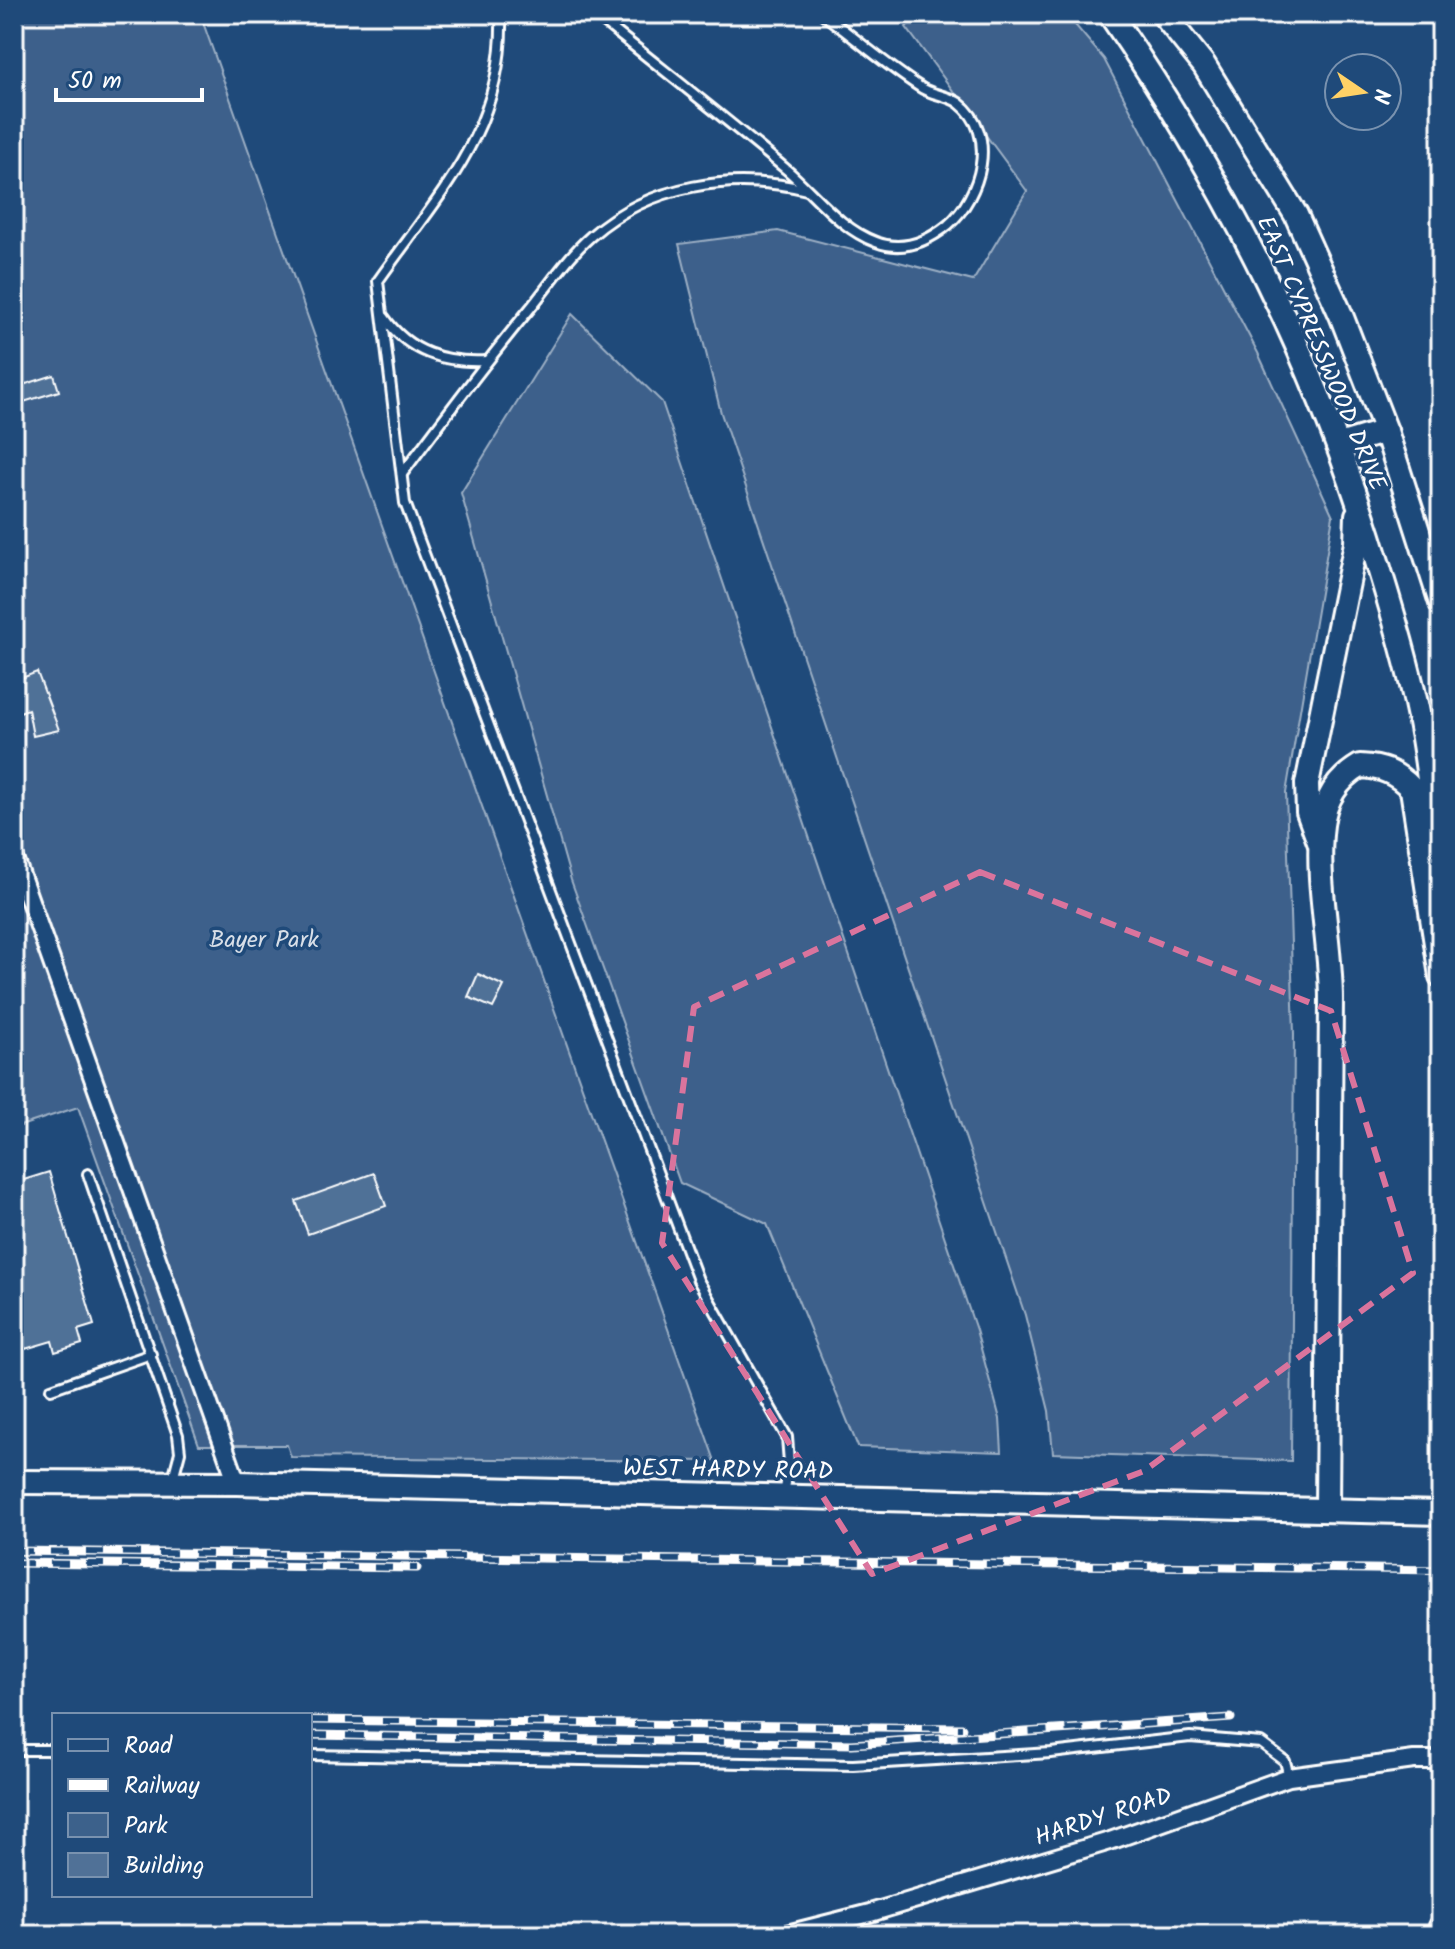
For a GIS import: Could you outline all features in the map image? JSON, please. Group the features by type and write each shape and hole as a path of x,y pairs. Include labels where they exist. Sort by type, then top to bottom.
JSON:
{"main road":[{"name":"EAST CYPRESSWOOD DRIVE","path":"1110,14 1165,94 1252,245 1339,445 1393,613 1423,736 1441,882"},
{"name":"EAST CYPRESSWOOD DRIVE","path":"1163,14 1204,65 1296,215 1341,315 1386,431 1441,603"},
{"path":"1339,445 1386,431"},
{"path":"1408,492 1441,541"},
{"path":"1321,846 1308,812 1307,784 1356,543 1358,499"},
{"path":"1327,1510 1331,968 1321,846 1322,822 1330,796 1346,774 1360,766 1381,767 1400,777 1412,789 1441,976"},
{"name":"WEST HARDY ROAD","path":"14,1482 237,1483 1441,1513"},
{"path":"1441,1927 1441,1935"}],"street":[{"path":"14,856 237,1483"},
{"name":"HARDY ROAD","path":"783,1935 870,1913 1110,1841 1289,1777 1441,1760"}],"lane":[{"path":"501,14 502,47 492,99 472,148 378,281 405,503 698,1280 787,1437 789,1463 784,1496"},
{"path":"594,14 808,190 838,219 875,242 902,247 930,239 954,219 974,191 983,161 979,132 959,103 923,89 823,14"},
{"path":"401,475 486,361 590,237 631,208 678,189 729,181 782,184 808,190"},
{"path":"382,313 402,338 429,355 457,362 486,361"},
{"path":"88,1174 178,1435 180,1452 172,1483"},
{"path":"51,1389 151,1354"},
{"path":"312,1755 853,1765 1051,1753 1190,1737 1261,1743 1285,1761 1289,1777"},
{"path":"14,1750 52,1750"}],"highlighted area":[{"path":"980,872 1331,1011 1413,1273 1144,1471 872,1574 662,1243 694,1007"}],"green space":[{"name":"Bayer Park","path":"14,14 200,14 715,1461 291,1457 287,1445 199,1445 78,1107 14,1128"},
{"path":"918,14 1066,14 1104,59 1258,353 1333,516 1286,793 1294,1034 1291,1461 1053,1453 1049,1411 1025,1315 721,413 679,244 778,231 973,281 1027,191 906,27"},
{"path":"572,314 662,402 976,1330 1000,1419 1002,1452 858,1447 767,1224 680,1183 571,880 461,493"}],"building":[{"path":"54,375 59,391 14,405 14,378 26,384"},
{"path":"37,672 59,730 33,736 28,709 14,714 14,681"},
{"path":"478,974 504,986 493,1008 468,997"},
{"path":"49,1172 94,1325 78,1330 82,1344 55,1352 52,1341 25,1349 14,1314 14,1183"},
{"path":"374,1173 386,1206 308,1234 296,1201"}],"railway":[{"path":"14,1551 1441,1570"},
{"path":"14,1563 417,1568"},
{"path":"312,1735 852,1744 1231,1718"},
{"path":"312,1720 962,1728"}]}
